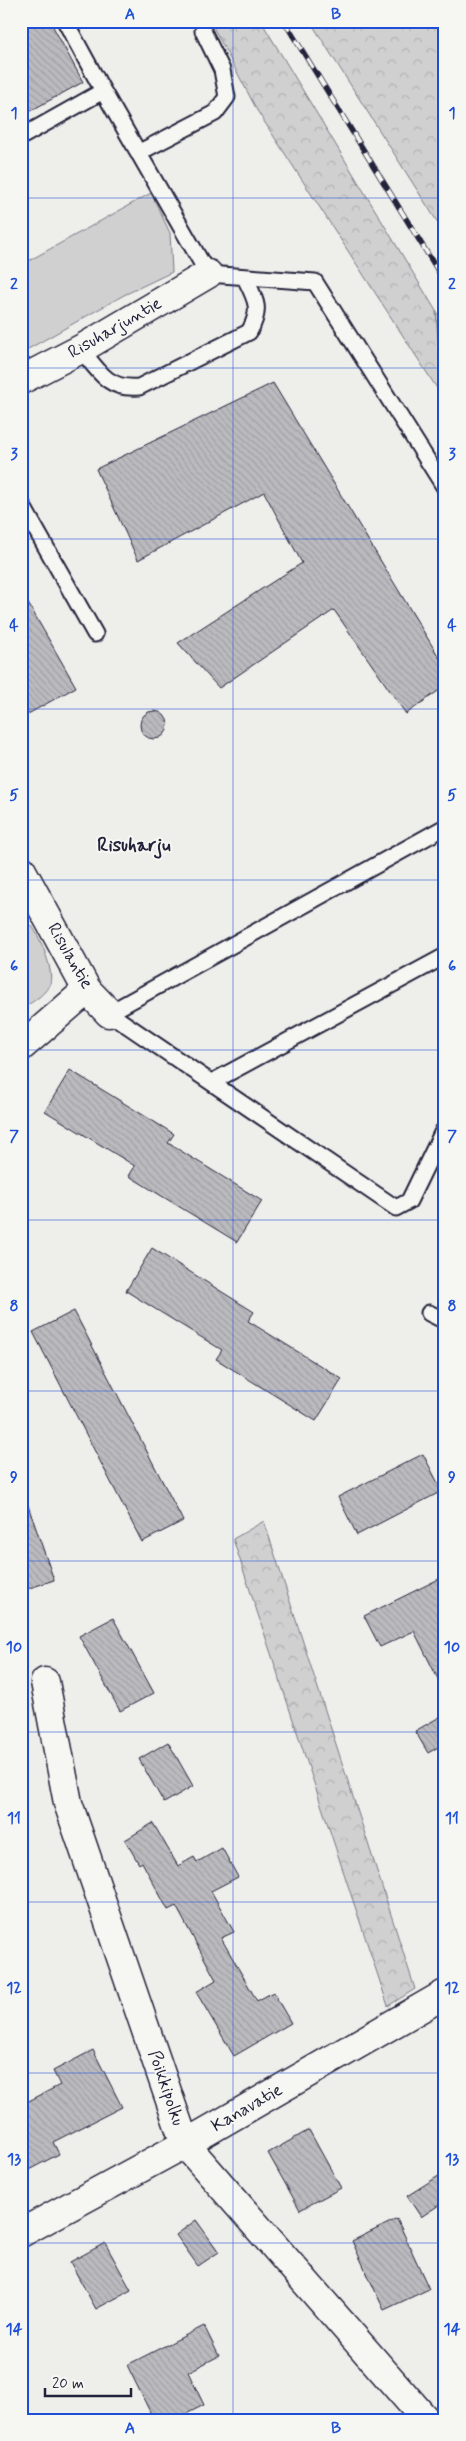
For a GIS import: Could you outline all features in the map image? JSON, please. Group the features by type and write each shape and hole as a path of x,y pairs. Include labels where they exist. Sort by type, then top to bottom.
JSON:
{"street":[{"name":"Risuharjuntie","path":"21,380 81,349 208,274"},
{"name":"Risulantie","path":"21,868 87,990 109,1013"},
{"path":"21,1047 87,990"},
{"name":"Poikkipolku","path":"45,1682 68,1803 186,2144 426,2420"},
{"name":"Kanavatie","path":"21,2233 186,2144 445,1994"}],"lane":[{"path":"65,21 208,274 314,282 445,488"},
{"path":"138,153 214,113 227,97 222,70 203,31"},
{"path":"21,137 103,91"},
{"path":"81,349 104,379 125,388 139,387 248,332 257,318 256,301 245,278"},
{"path":"21,503 95,634"},
{"path":"444,1131 410,1201 396,1208 109,1013 445,827"},
{"path":"212,1082 445,956"},
{"path":"429,1313 445,1321"}],"green space":[{"path":"210,21 261,21 436,311 442,396 258,112"},
{"path":"310,21 445,21 445,234"},
{"path":"151,193 170,233 172,272 124,295 21,353 21,262 23,264"},
{"path":"436,311 445,325 445,400 442,396"},
{"path":"21,925 32,926 35,931 49,965 51,980 44,993 21,1009"},
{"path":"264,1521 415,1989 388,2006 233,1539"}],"building":[{"path":"21,21 50,21 83,82 21,116"},
{"path":"273,383 445,667 445,686 406,714 334,610 219,688 178,643 302,563 264,492 138,560 96,469"},
{"path":"21,591 76,687 21,718"},
{"path":"154,711 164,715 168,725 164,735 154,739 144,735 140,725 144,715"},
{"path":"70,1070 174,1134 168,1143 262,1201 237,1242 129,1176 135,1166 45,1111"},
{"path":"152,1248 254,1312 248,1321 342,1379 316,1421 216,1359 222,1350 126,1291"},
{"path":"74,1311 183,1521 142,1542 33,1332"},
{"path":"423,1454 442,1491 357,1535 338,1497"},
{"path":"21,1497 25,1497 54,1580 21,1591"},
{"path":"445,1576 445,1693 414,1631 380,1647 364,1616"},
{"path":"113,1618 154,1693 120,1711 79,1636"},
{"path":"445,1714 445,1743 428,1753 415,1731"},
{"path":"168,1742 193,1786 164,1803 139,1759"},
{"path":"153,1823 178,1866 194,1857 197,1862 222,1848 238,1877 211,1891 234,1932 221,1938 257,2001 273,1992 291,2023 234,2056 196,1992 216,1980 176,1906 168,1910 142,1862 139,1864 125,1840"},
{"path":"93,2050 122,2107 53,2142 59,2154 21,2174 21,2105 60,2085 53,2071"},
{"path":"309,2130 341,2188 300,2210 268,2153"},
{"path":"445,2172 445,2201 421,2217 407,2196"},
{"path":"397,2219 429,2289 384,2310 352,2241"},
{"path":"196,2220 219,2252 198,2266 176,2235"},
{"path":"105,2243 131,2290 96,2309 70,2262"},
{"path":"204,2326 219,2356 188,2372 204,2405 174,2420 154,2420 127,2365"}],"railway":[{"path":"284,21 445,282"}],"district":[{"name":"Risuharju","path":"134,845"}]}
